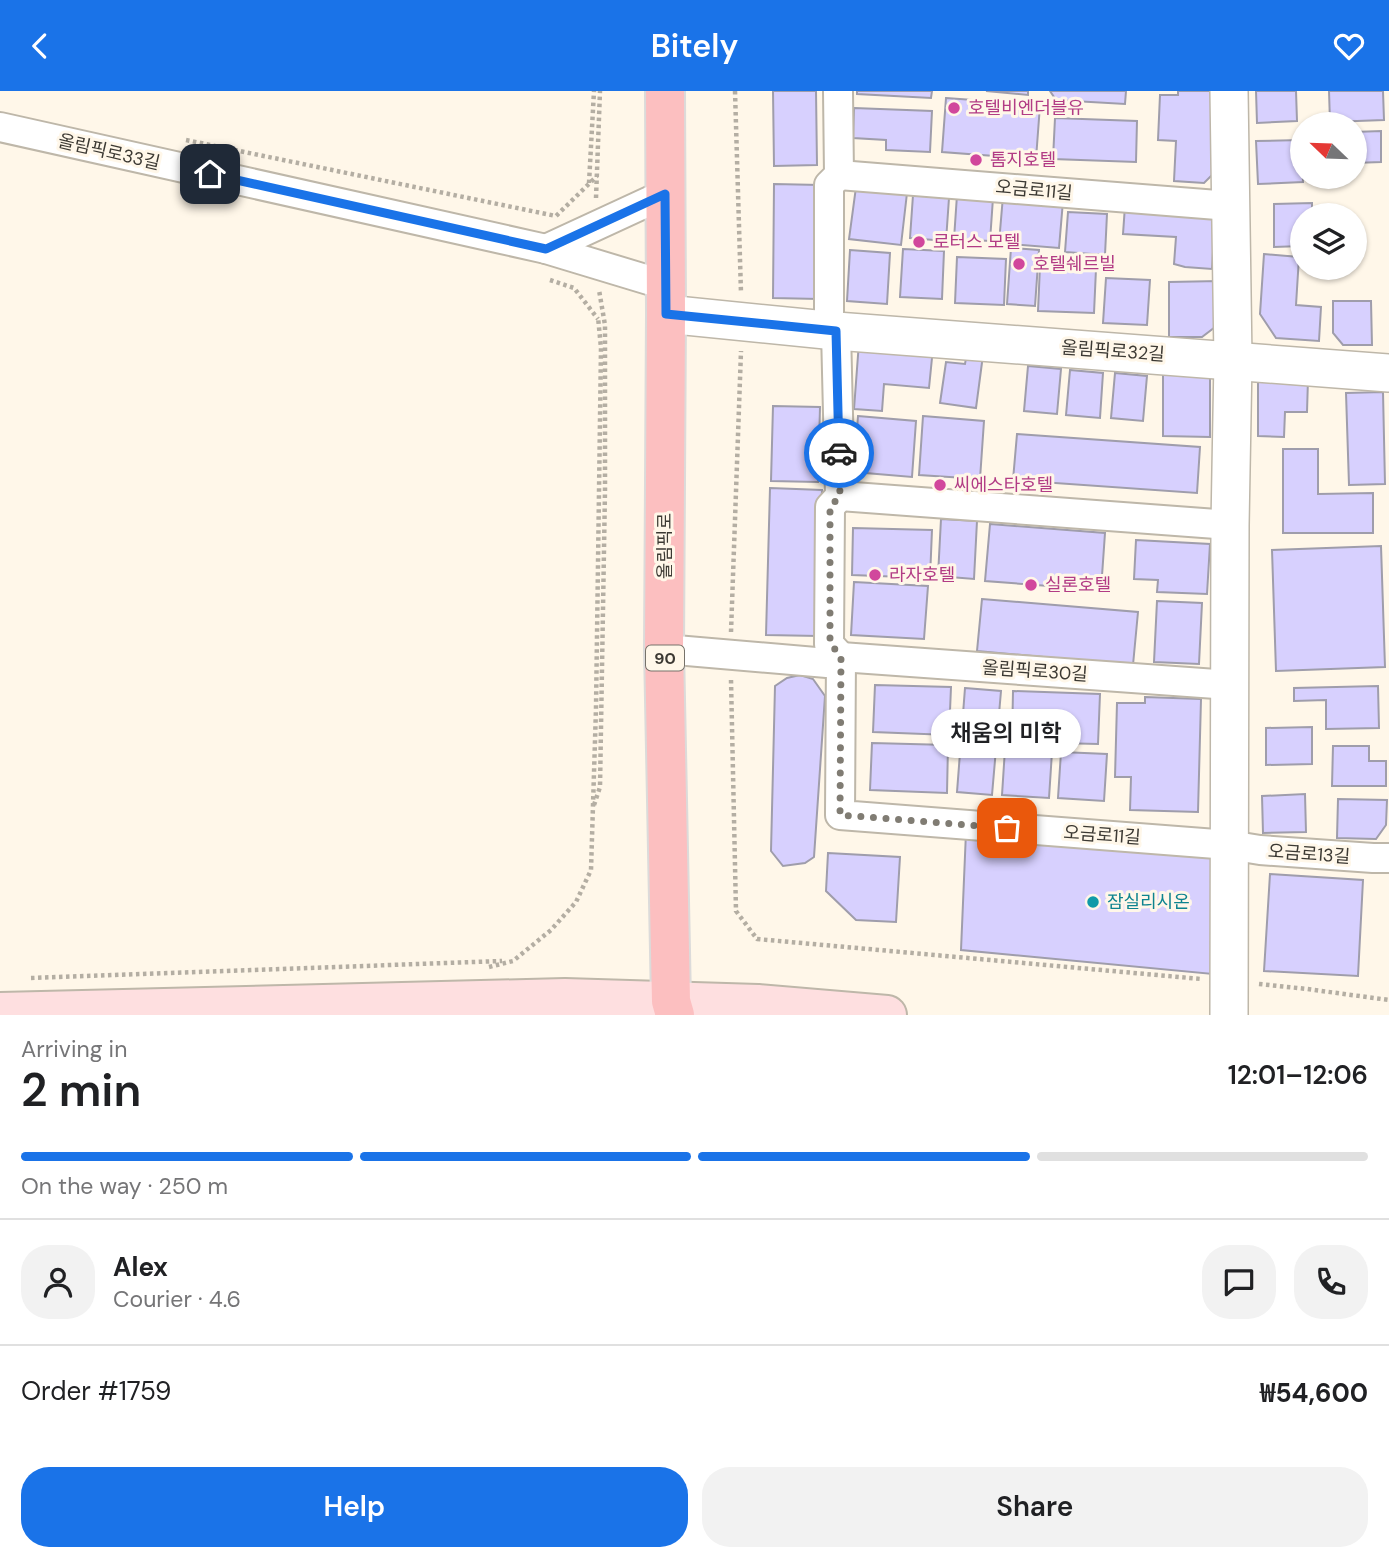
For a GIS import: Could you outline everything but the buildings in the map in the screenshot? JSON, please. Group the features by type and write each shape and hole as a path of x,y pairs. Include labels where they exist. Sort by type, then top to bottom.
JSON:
{"main road":[{"name":"올림픽로","path":"665,91 664,649 671,1010"},
{"path":"0,1012 565,998 671,1010 758,1004 887,1015"}],"street":[{"path":"838,91 838,175 829,185 829,319 836,331 840,496 830,507 830,643 841,657"},
{"path":"1229,91 1233,360 1229,998"},
{"name":"올림픽로33길","path":"0,127 546,249 595,264 665,300"},
{"name":"오금로11길","path":"838,175 1230,206"},
{"path":"546,249 665,194"},
{"name":"올림픽로32길","path":"665,300 742,322 1389,373"},
{"path":"840,496 1230,526"},
{"name":"올림픽로30길","path":"664,649 827,663 841,657 1230,685"},
{"name":"오금로11길","path":"841,657 840,815 1229,845"},
{"name":"오금로13길","path":"1229,845 1260,850 1389,858"}],"path":[{"path":"589,184 594,91"},
{"path":"595,226 600,91"},
{"path":"736,91 742,322 730,655 736,911 757,939 1229,998 1307,989 1389,1000"},
{"path":"176,138 556,216 597,176"},
{"path":"592,809 600,787 605,489 605,328 595,264"},
{"path":"28,978 513,961 551,930 576,902 591,870 601,348 598,317 605,328"}],"way so far":[{"path":"839,453 840,496 830,507 830,643 841,657 840,815 1007,828"}],"place":[{"name":"호텔비엔더블유","path":"954,108"},
{"name":"톰지호텔","path":"976,160"},
{"name":"로터스 모텔","path":"919,242"},
{"name":"호텔쉐르빌","path":"1019,264"},
{"name":"씨에스타호텔","path":"940,485"},
{"name":"라자호텔","path":"875,575"},
{"name":"실론호텔","path":"1031,585"},
{"name":"채움의 미학","path":"1007,828"},
{"name":"잠실리시온","path":"1093,902"}],"route":[{"path":"210,174 546,249 665,194 666,314 836,331 839,453"}]}
